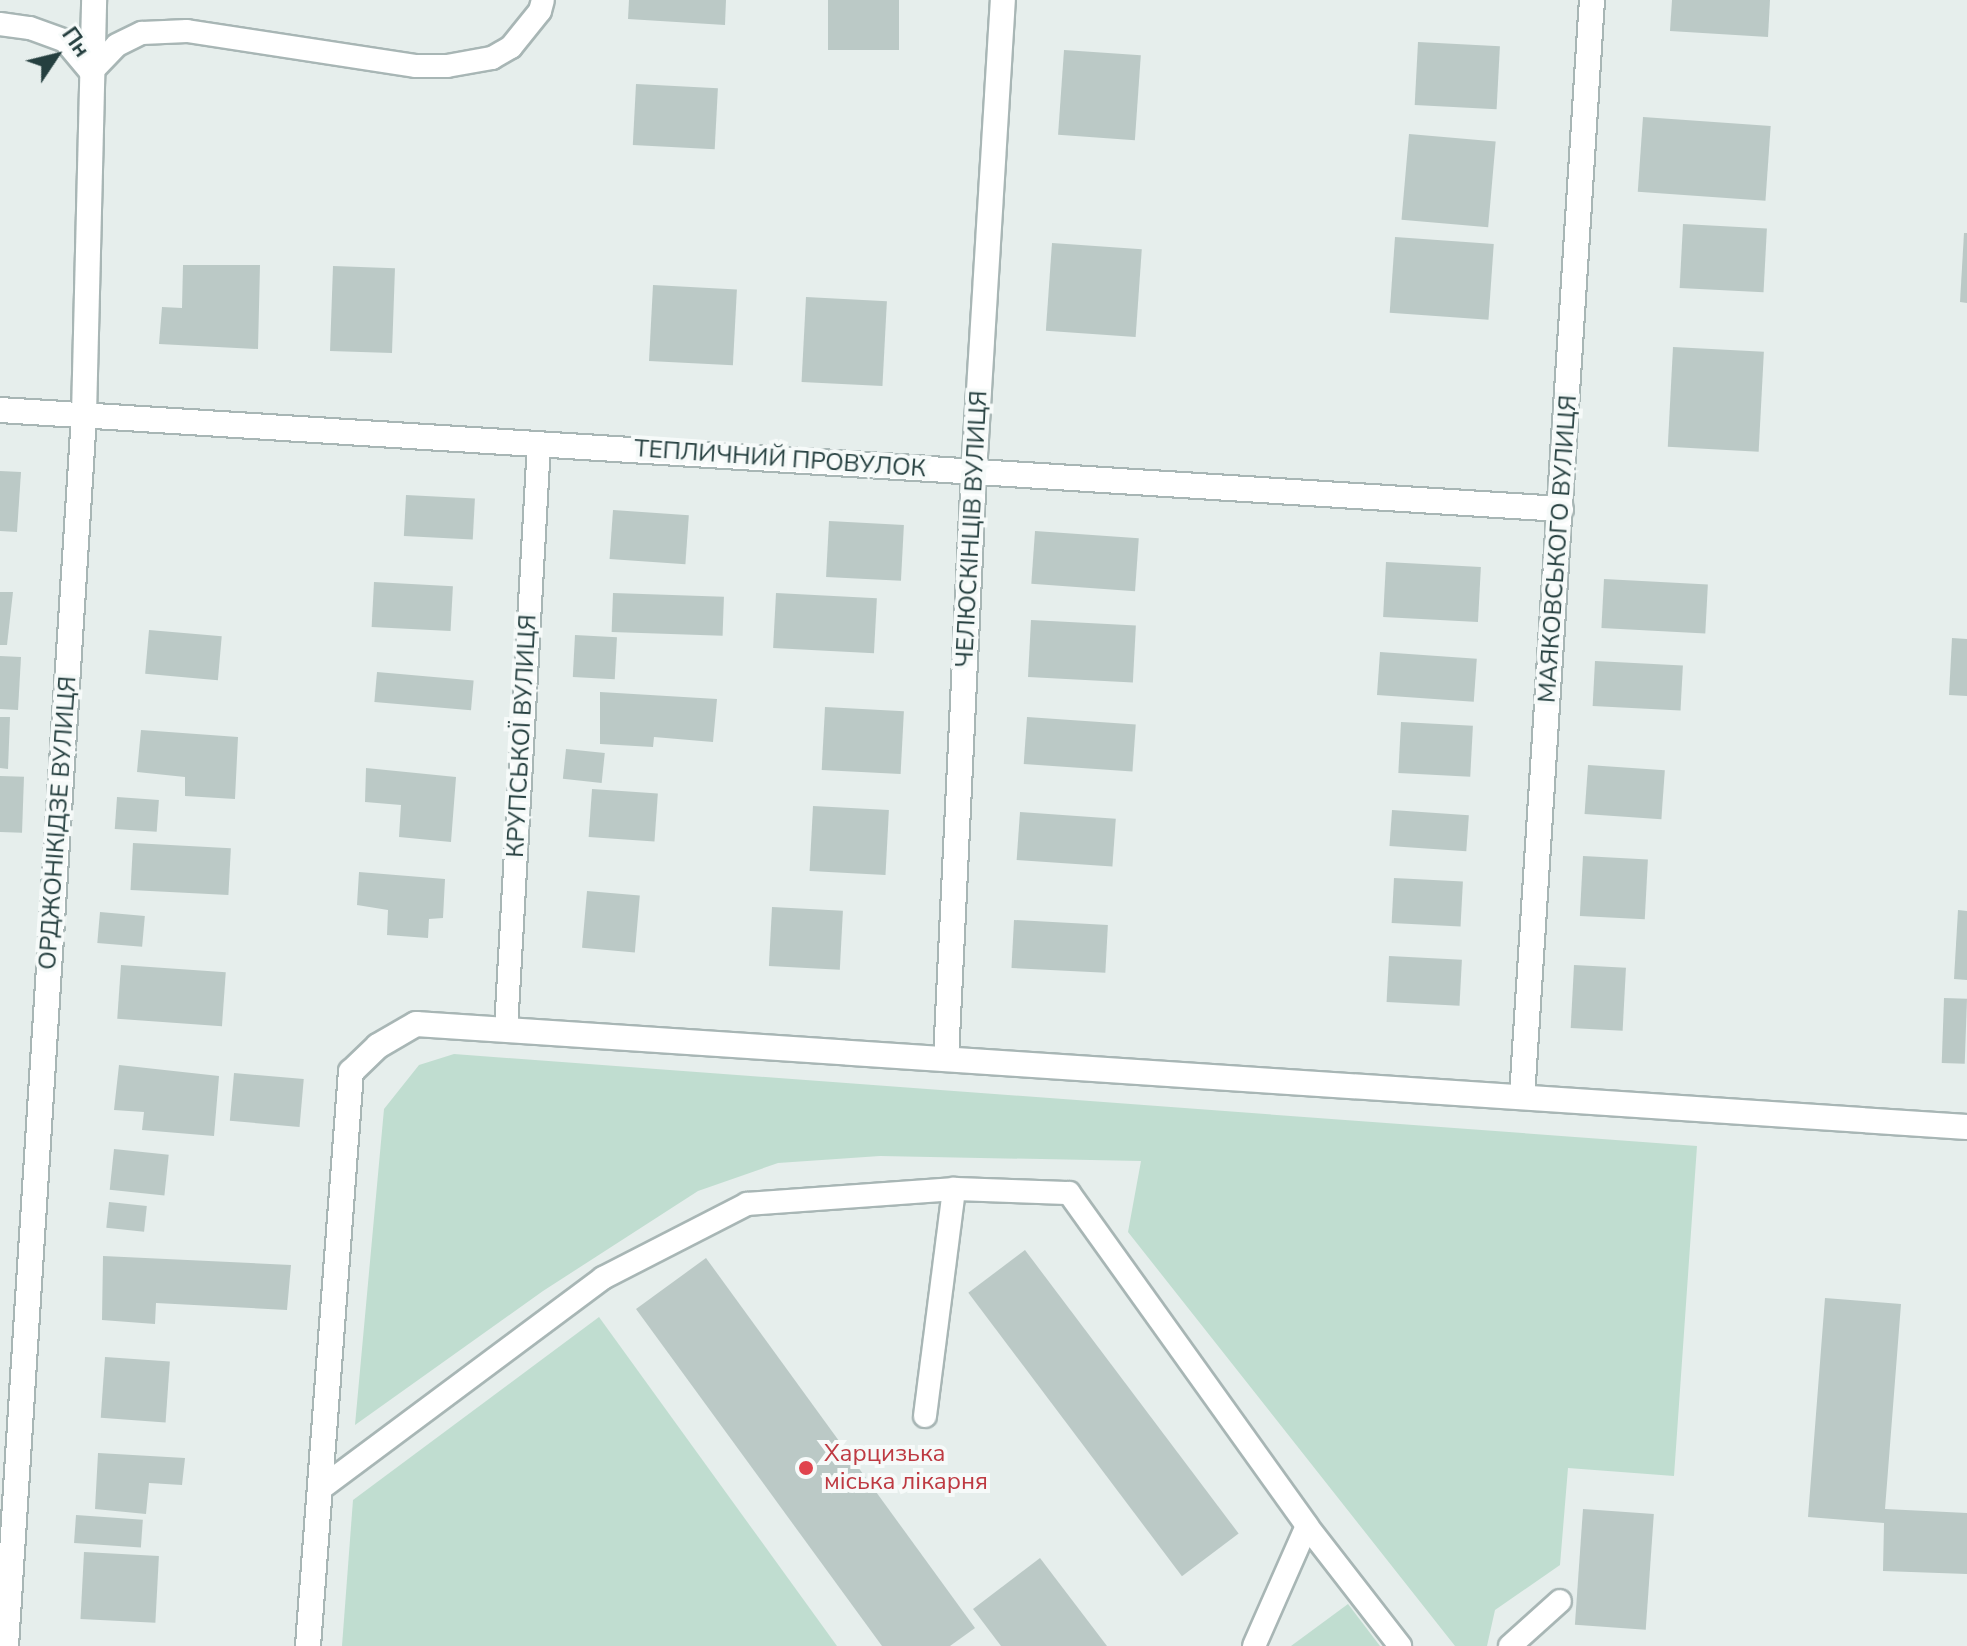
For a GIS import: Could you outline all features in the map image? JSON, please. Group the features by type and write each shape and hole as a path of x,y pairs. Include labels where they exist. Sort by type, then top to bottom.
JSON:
{"street":[{"name":"ОРДЖОНІКІДЗЕ ВУЛИЦЯ","path":"6,1646 84,415 94,0"},
{"name":"ЧЕЛЮСКІНЦІВ ВУЛИЦЯ","path":"946,1059 974,472 1003,0"},
{"name":"МАЯКОВСЬКОГО ВУЛИЦЯ","path":"1522,1097 1592,0"},
{"name":"ТЕПЛИЧНИЙ ПРОВУЛОК","path":"0,410 1561,509"},
{"path":"308,1646 351,1072 378,1046 416,1024 1967,1127"}],"lane":[{"path":"0,24 30,28 65,41 91,72 117,45 142,33 187,31 416,66 467,64 492,58 511,47 540,11 543,0"},
{"name":"КРУПСЬКОЇ ВУЛИЦЯ","path":"506,1029 539,444"},
{"path":"925,1416 954,1189"},
{"path":"320,1489 603,1278 747,1204 954,1189 1069,1193 1307,1526 1400,1646"},
{"path":"1254,1646 1307,1526"},
{"path":"1510,1646 1560,1601"}],"green space":[{"path":"454,1054 1697,1146 1674,1476 1568,1468 1560,1565 1495,1610 1487,1646 1455,1646 1128,1232 1141,1161 880,1156 778,1163 698,1191 543,1291 355,1425 384,1109 419,1065"},
{"path":"599,1317 837,1646 342,1646 353,1500"},
{"path":"1348,1604 1380,1646 1291,1646"}],"building":[{"path":"629,0 726,0 725,25 628,19"},
{"path":"828,0 899,0 899,50 828,50"},
{"path":"1672,0 1770,0 1768,37 1670,31"},
{"path":"1418,42 1500,46 1497,109 1415,105"},
{"path":"1064,50 1141,55 1135,140 1058,135"},
{"path":"636,84 718,88 715,149 633,145"},
{"path":"1643,117 1771,126 1765,201 1638,192"},
{"path":"1409,134 1496,142 1488,227 1402,220"},
{"path":"1683,224 1767,228 1764,292 1680,288"},
{"path":"1964,233 1967,233 1967,303 1960,302"},
{"path":"1395,237 1494,244 1488,320 1390,313"},
{"path":"1052,243 1142,249 1136,337 1046,331"},
{"path":"183,265 260,265 258,349 159,344 162,307 182,308"},
{"path":"333,266 395,268 392,353 330,351"},
{"path":"653,285 737,289 733,365 649,361"},
{"path":"806,297 887,301 882,386 802,382"},
{"path":"1673,347 1764,352 1759,452 1668,447"},
{"path":"0,471 21,472 17,532 0,531"},
{"path":"406,495 475,499 473,540 404,536"},
{"path":"613,510 689,515 685,564 610,559"},
{"path":"829,521 904,525 901,581 826,577"},
{"path":"1035,531 1139,538 1135,591 1031,584"},
{"path":"1386,562 1481,567 1478,622 1383,617"},
{"path":"1604,579 1708,584 1705,633 1601,628"},
{"path":"374,582 453,586 451,631 372,627"},
{"path":"0,592 13,592 7,645 0,645"},
{"path":"613,593 724,597 723,636 612,632"},
{"path":"776,593 877,598 874,653 773,648"},
{"path":"1031,620 1136,625 1133,682 1028,677"},
{"path":"149,630 222,636 218,680 145,674"},
{"path":"575,635 617,637 615,679 573,677"},
{"path":"1952,638 1967,639 1967,696 1949,695"},
{"path":"1380,652 1477,659 1474,702 1377,695"},
{"path":"0,656 21,657 18,710 0,709"},
{"path":"1595,661 1683,666 1681,711 1593,706"},
{"path":"377,672 474,680 471,710 374,702"},
{"path":"600,692 717,699 713,742 654,737 653,747 600,744"},
{"path":"825,707 904,711 901,774 822,770"},
{"path":"0,717 10,717 8,769 0,768"},
{"path":"1027,717 1136,725 1132,771 1024,764"},
{"path":"1401,722 1473,726 1470,777 1398,773"},
{"path":"141,730 238,737 235,799 185,796 185,777 137,772"},
{"path":"566,749 605,753 602,783 563,779"},
{"path":"1588,765 1665,770 1661,819 1585,814"},
{"path":"366,768 456,777 451,842 399,837 401,805 365,802"},
{"path":"0,776 24,777 22,833 0,832"},
{"path":"592,789 658,794 654,841 589,837"},
{"path":"117,797 159,800 157,832 115,829"},
{"path":"813,806 889,810 885,875 810,871"},
{"path":"1392,810 1469,815 1466,851 1389,846"},
{"path":"1020,812 1116,819 1112,867 1017,860"},
{"path":"133,843 231,848 228,895 131,890"},
{"path":"1583,856 1648,859 1645,919 1580,916"},
{"path":"359,872 445,879 443,918 429,919 428,938 387,935 388,910 357,905"},
{"path":"1394,878 1463,882 1461,927 1392,923"},
{"path":"587,891 640,896 635,952 582,948"},
{"path":"772,907 843,911 840,970 769,966"},
{"path":"1958,910 1967,911 1967,980 1954,979"},
{"path":"100,912 145,916 142,947 97,943"},
{"path":"1014,920 1108,925 1105,973 1011,968"},
{"path":"1389,956 1462,960 1459,1006 1387,1002"},
{"path":"121,965 226,972 222,1026 117,1019"},
{"path":"1574,965 1626,968 1623,1031 1571,1028"},
{"path":"1944,998 1967,999 1965,1064 1942,1063"},
{"path":"119,1065 219,1076 214,1136 142,1130 144,1112 114,1110"},
{"path":"234,1073 304,1079 300,1127 230,1121"},
{"path":"114,1149 169,1155 164,1196 110,1190"},
{"path":"109,1202 147,1206 144,1232 106,1228"},
{"path":"1025,1250 1239,1534 1182,1576 968,1293"},
{"path":"103,1256 291,1265 287,1310 156,1303 155,1324 102,1320"},
{"name":"Харцизька міська лікарня","path":"706,1258 975,1628 950,1646 882,1646 636,1309"},
{"path":"1825,1298 1901,1304 1885,1509 1967,1513 1967,1574 1883,1571 1884,1523 1808,1517"},
{"path":"105,1357 170,1362 166,1422 101,1418"},
{"path":"98,1453 185,1458 182,1485 149,1483 146,1514 95,1509"},
{"path":"1583,1509 1654,1514 1646,1630 1575,1625"},
{"path":"76,1515 143,1520 141,1548 74,1543"},
{"path":"84,1552 159,1556 155,1623 80,1619"},
{"path":"1040,1558 1107,1646 1001,1646 973,1609"}],"place":[{"name":"Харцизька міська лікарня","path":"806,1468"}]}
